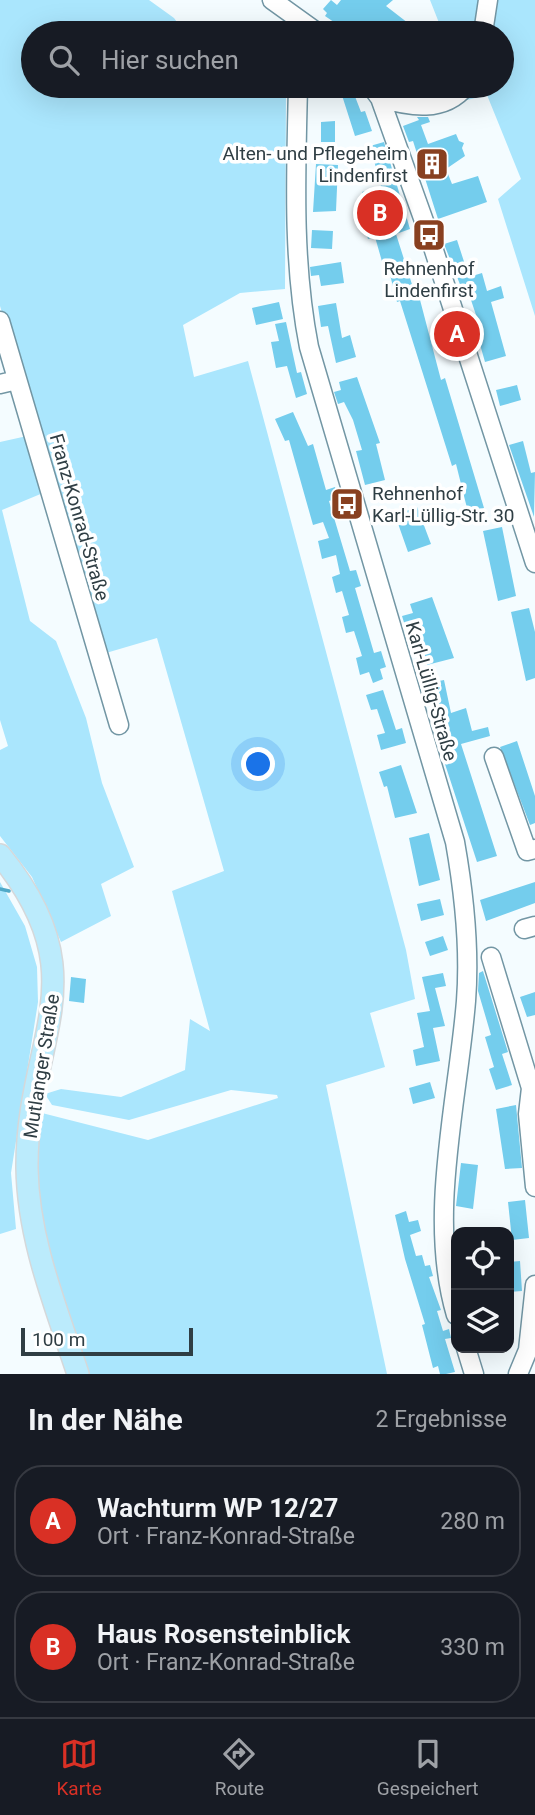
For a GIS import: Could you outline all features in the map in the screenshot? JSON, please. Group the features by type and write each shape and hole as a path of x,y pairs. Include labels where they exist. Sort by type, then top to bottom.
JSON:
{"main road":[{"name":"Mutlanger Straße","path":"0,855 22,882 38,911 49,944 54,978 53,1007 28,1138 27,1170 35,1238 78,1374"}],"street":[{"path":"272,0 289,21"},
{"path":"485,21 488,0"},
{"name":"Karl-Lüllig-Straße","path":"298,98 295,229 301,303 309,347 455,842 464,892 467,999 444,1225 451,1297"},
{"path":"378,98 429,235 535,563"},
{"path":"389,98 407,106 430,105 452,98"},
{"name":"Franz-Konrad-Straße","path":"0,321 9,382 119,724"},
{"path":"494,757 527,851 535,849"},
{"path":"491,957 531,1088 528,1114 535,1187"},
{"path":"517,1374 531,1349 535,1285"},
{"path":"468,1353 474,1374"}],"shaded area":[{"path":"0,0 149,0 176,21 21,21 21,98 286,98 285,289 240,293 183,325 194,377 248,361 406,950 415,999 370,1013 385,1067 326,1085 387,1374 86,1374 41,1234 36,1154 42,1113 148,1140 278,1098 277,1095 231,1090 129,1120 52,1105 45,1094 61,1089 121,1097 185,1070 190,1019 210,1031 172,891 224,871 157,638 106,653 0,306"},
{"path":"430,0 535,0 535,316 498,199 521,179 488,98 514,98 514,21 438,21"},
{"path":"27,436 43,493 2,510 30,621 56,641 86,718 102,783 134,867 101,884 111,916 61,942 32,877 0,836 0,750 8,746 0,720 0,442"},
{"path":"0,882 25,926 37,967 38,1002 11,1173 16,1229 0,1234"}],"building":[{"path":"331,0 337,5 341,0 393,0 386,6 405,21 332,21 325,16 327,13 323,9"},
{"path":"343,98 356,98 361,112 365,111 372,131 355,136"},
{"name":"Alten- und Pflegeheim Lindenfirst","path":"417,117 428,117 430,122 421,125 428,144 456,134 459,141 464,143 462,148 465,156 446,169 452,184 478,176 487,202 438,219 413,141 409,142 403,126 419,120"},
{"path":"335,121 335,142 321,142 321,122"},
{"path":"384,142 410,229 396,234 416,297 419,296 441,380 445,378 484,508 468,512 456,464 452,466 400,301 397,302 389,271 385,272 375,237 368,239 364,224 371,221 362,192 381,186 370,146"},
{"path":"316,164 338,165 336,211 313,212"},
{"path":"312,230 333,231 332,249 311,248"},
{"path":"457,240 469,277 482,273 487,291 501,286 504,298 491,302 506,356 485,362 475,327 471,328 468,319 476,315 468,291 463,292 444,244"},
{"path":"341,262 344,283 321,286 319,275 311,276 310,267"},
{"path":"279,302 283,319 256,325 252,308"},
{"path":"336,303 342,338 350,335 356,357 336,363 328,326 321,327 318,306"},
{"path":"286,322 297,373 301,372 307,394 296,398 287,366 276,368 271,342 279,341 275,324"},
{"path":"357,377 380,443 376,444 385,480 365,485 356,451 362,450 353,420 344,402 338,404 334,392 341,390 339,382"},
{"path":"517,385 521,400 500,406 496,390"},
{"path":"293,412 308,446 313,444 326,490 335,487 338,498 329,501 350,571 356,570 361,586 355,588 374,653 381,651 386,667 380,669 383,679 373,683 369,672 360,675 356,658 362,656 354,631 346,633 342,617 349,615 342,591 336,593 332,577 340,574 336,555 322,559 318,541 329,538 323,522 313,525 289,440 285,441 275,419"},
{"path":"523,441 531,473 535,472 534,517 509,445"},
{"path":"417,507 431,544 408,552 395,515"},
{"path":"502,527 516,596 498,601 483,531"},
{"path":"432,597 454,658 427,665 417,626 406,629 402,616 413,613 410,604"},
{"path":"529,608 535,632 535,678 526,681 511,612"},
{"path":"444,680 451,713 466,708 472,731 488,727 490,736 461,744 497,856 477,862 445,764 455,761 438,699 429,701 425,684"},
{"path":"383,690 396,730 402,728 406,743 381,750 377,735 385,733 377,709 371,710 366,695"},
{"path":"517,741 535,796 535,823 530,825 500,747"},
{"path":"401,765 417,813 395,818 387,786 384,787 379,772"},
{"path":"429,833 440,880 419,886 409,838"},
{"path":"535,882 535,903 486,921 480,900"},
{"path":"440,899 444,915 421,921 417,904"},
{"path":"443,936 448,950 430,956 425,942"},
{"path":"483,971 508,1052 502,1054 512,1085 496,1090 489,1069 494,1067 485,1037 491,1035 478,991 479,973"},
{"path":"443,973 446,986 435,988 445,1026 433,1028 440,1061 416,1066 413,1050 424,1047 417,1013 430,1011 422,977"},
{"path":"71,977 86,979 84,1003 69,1001"},
{"path":"535,992 535,1015 527,1017 520,997"},
{"path":"430,1082 435,1098 413,1104 409,1088"},
{"path":"516,1105 522,1168 505,1169 496,1109"},
{"path":"461,1163 478,1165 473,1209 456,1206"},
{"path":"525,1200 529,1238 514,1240 508,1202"},
{"path":"406,1211 409,1222 418,1220 421,1231 410,1235 416,1256 422,1255 425,1266 430,1265 433,1276 429,1277 441,1310 437,1311 443,1331 449,1329 451,1338 445,1339 455,1372 440,1374 438,1366 433,1368 422,1325 425,1324 395,1215"},
{"path":"520,1261 522,1291 514,1292 514,1262"}],"waterway":[{"path":"0,889 9,891"}],"place":[{"name":"Alten- und Pflegeheim Lindenfirst","path":"432,164"},
{"name":"Haus Rosensteinblick","path":"380,213"},
{"name":"Rehnenhof Lindenfirst","path":"429,235"},
{"name":"Wachturm WP 12/27","path":"457,334"},
{"name":"Rehnenhof Karl-Lüllig-Str. 30","path":"347,504"}]}
